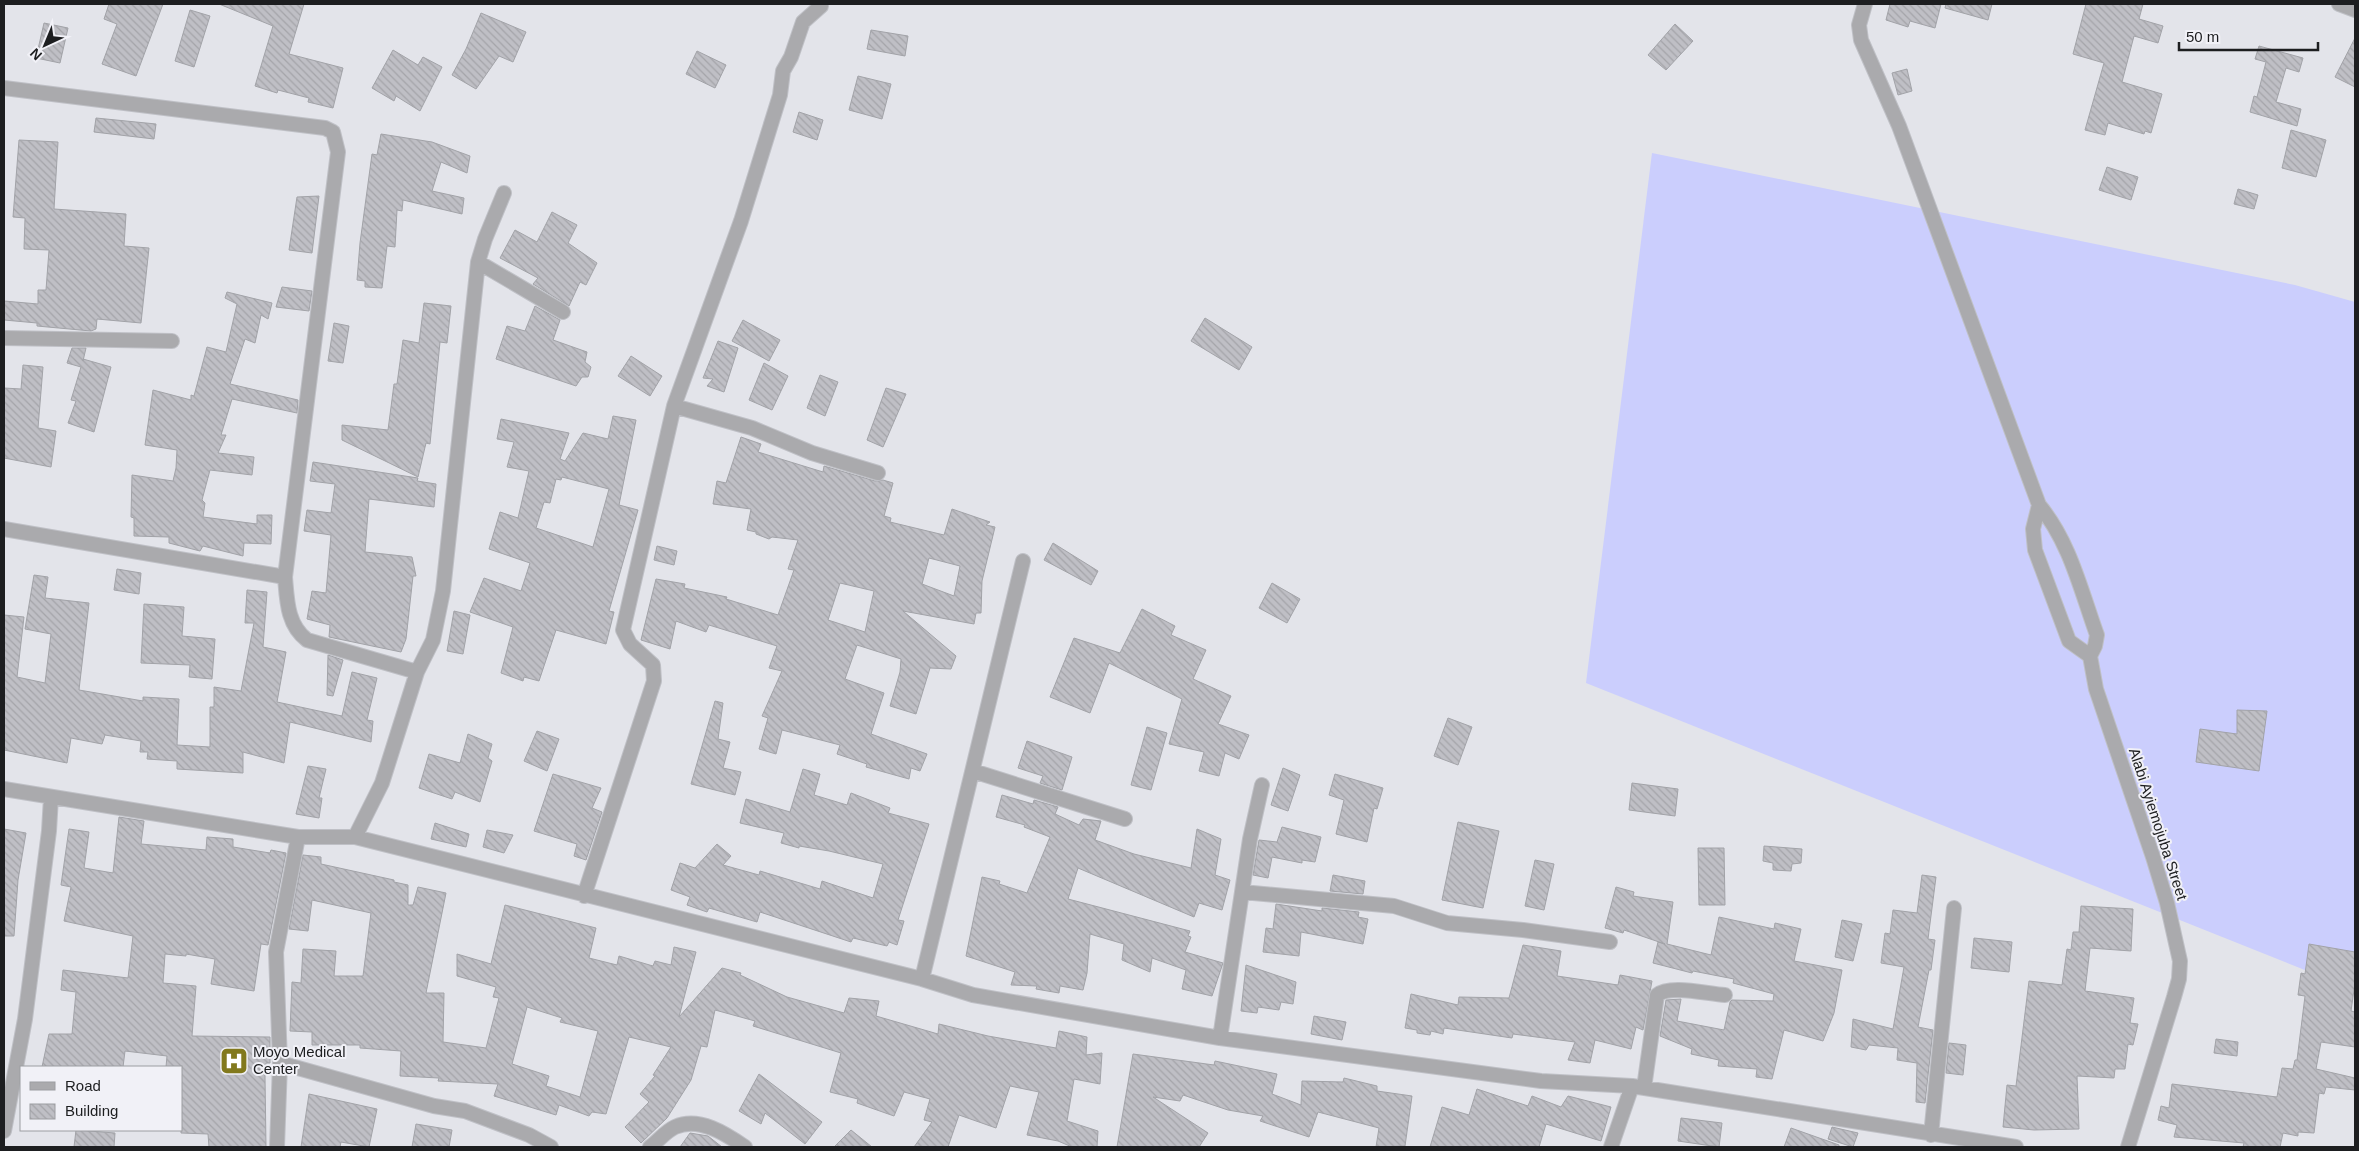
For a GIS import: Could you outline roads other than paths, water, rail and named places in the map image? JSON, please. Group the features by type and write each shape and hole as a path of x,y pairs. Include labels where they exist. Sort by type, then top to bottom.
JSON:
{"street":[{"path":"1865,4 1860,25 1861,40 1899,126 2039,505 2054,523 2064,541 2097,636 2090,656 2068,641 2035,550 2033,530 2039,505"},
{"path":"2339,4 2355,10"},
{"path":"584,896 654,681 653,665 630,644 623,630 674,406 741,221 780,95 783,71 791,57 803,22 821,6"},
{"path":"4,88 325,128 333,132 338,152 285,577 287,607 299,634 307,640 417,672"},
{"path":"355,837 382,783 417,672 432,640 443,591 478,262 504,192"},
{"path":"478,262 563,312"},
{"path":"4,338 172,341"},
{"path":"674,406 752,428 804,450 878,473"},
{"path":"4,529 285,577"},
{"path":"922,979 1023,561"},
{"name":"Alabi Ayiemojuba Street","path":"2090,656 2096,689 2153,857 2180,961 2179,979 2174,997 2128,1147"},
{"path":"972,771 1125,820"},
{"path":"1220,1038 1250,839 1262,785"},
{"path":"4,789 298,837 355,837 584,896 922,979 972,995 1220,1038 1541,1081 1638,1087 2016,1147"},
{"path":"4,1131 25,1019 50,831 51,797"},
{"path":"277,1147 280,1063 276,952 298,837"},
{"path":"1242,892 1394,906 1446,923 1523,930 1610,942"},
{"path":"1931,1135 1954,908"},
{"path":"1611,1147 1638,1087 1657,996 1662,991 1672,990 1724,995"},
{"path":"280,1063 434,1106 465,1111 529,1135 551,1147"},
{"path":"650,1147 674,1127 691,1124 705,1126 745,1147"}],"place":[{"name":"Moyo Medical Center","path":"234,1061"}]}
